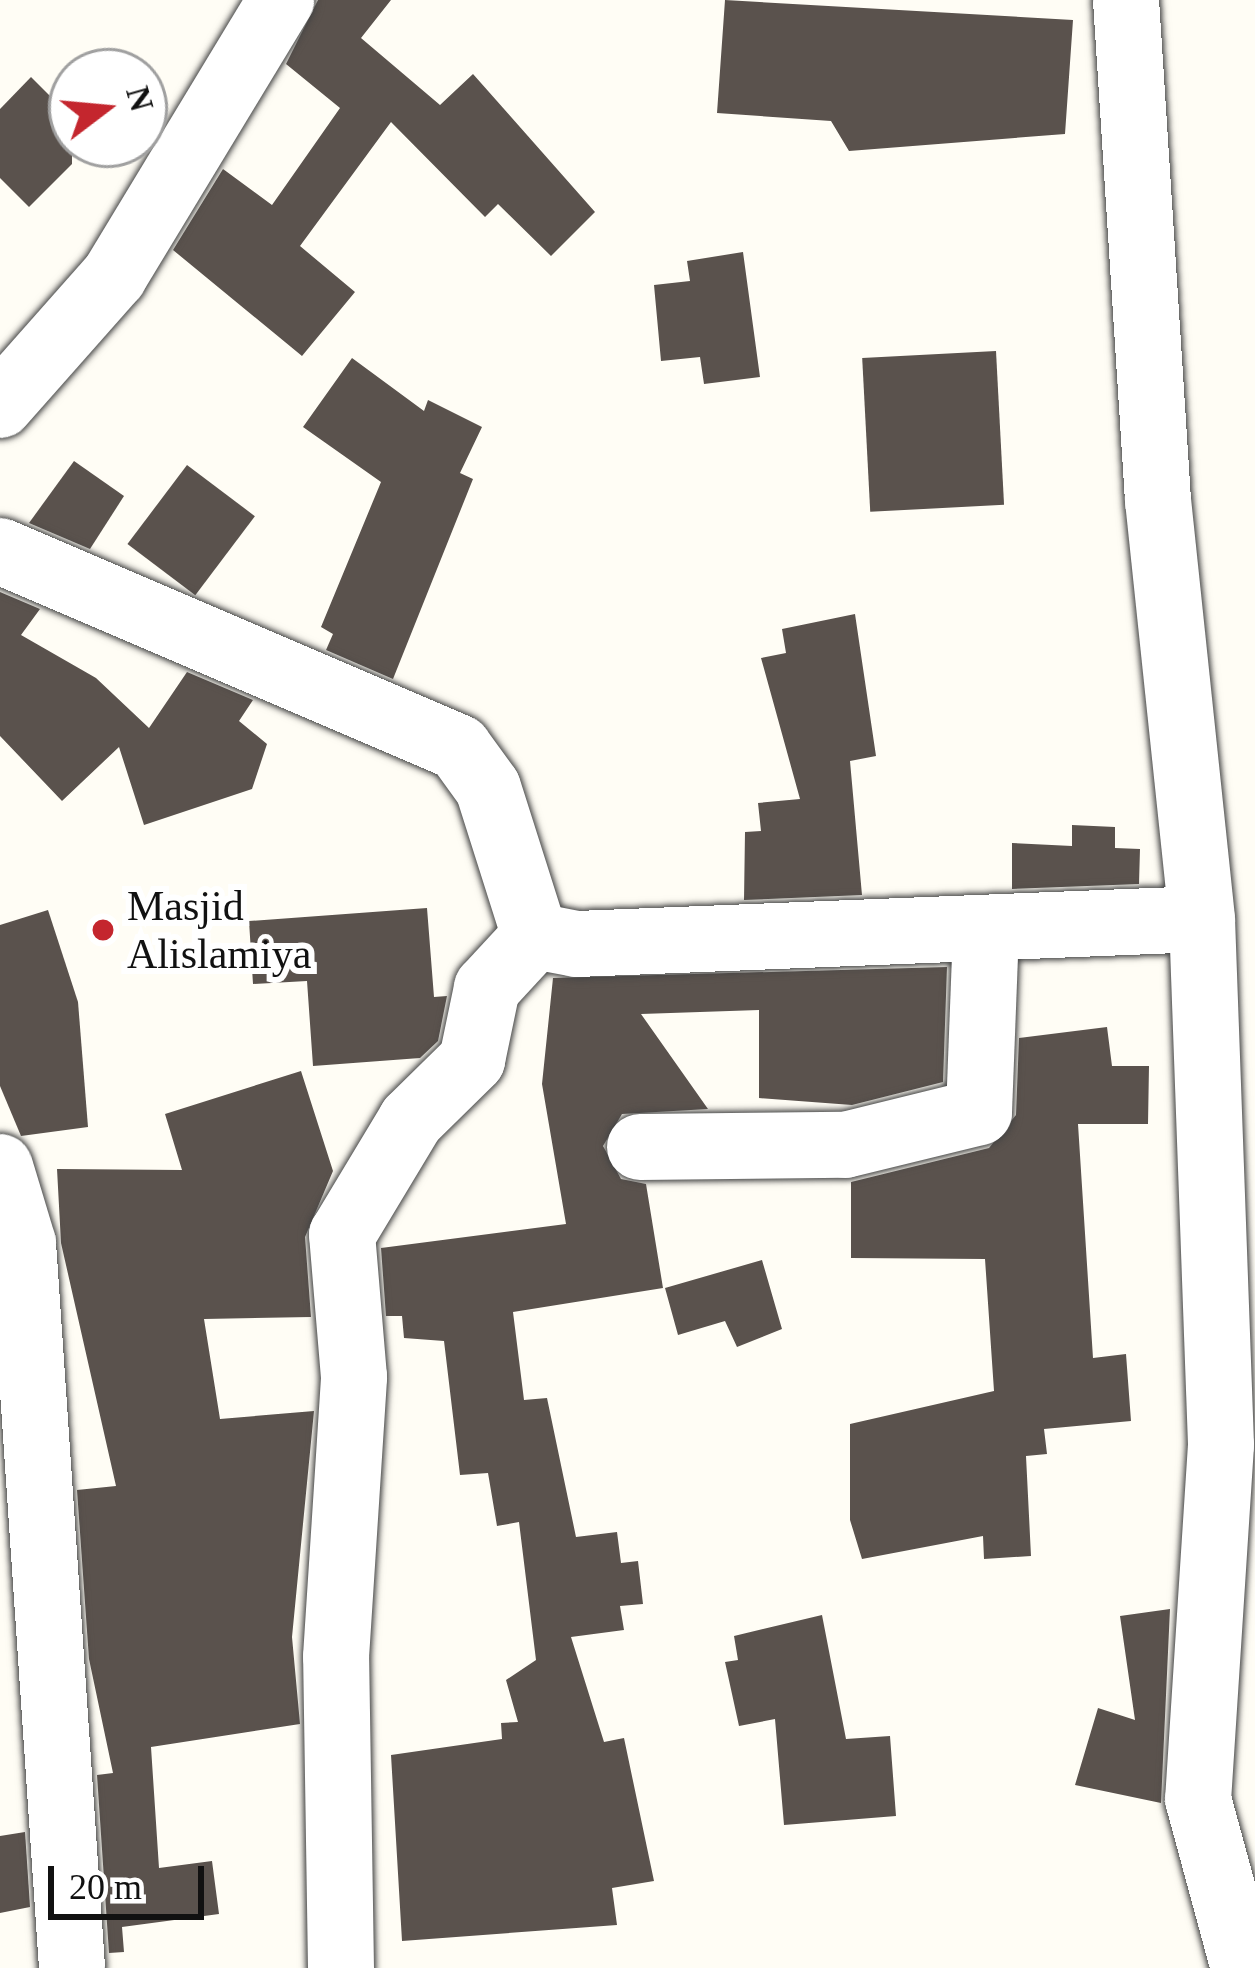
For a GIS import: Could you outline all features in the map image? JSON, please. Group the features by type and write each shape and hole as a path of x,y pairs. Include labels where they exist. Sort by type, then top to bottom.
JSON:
{"street":[{"path":"0,405 114,276 280,0"},
{"path":"1126,0 1158,500 1202,919 1231,1066 1238,1447 1198,1799 1244,1968"},
{"path":"0,551 459,748 488,788 535,936"},
{"path":"535,936 577,944 1202,919"},
{"path":"640,1147 845,1145 979,1112 986,929"},
{"path":"341,1968 336,1657 354,1377 342,1235 411,1120 472,1060 488,988 535,936"},
{"path":"0,1167 23,1243 72,1968"}],"building":[{"path":"318,0 391,0 361,38 440,105 473,74 595,212 551,256 498,204 485,217 391,122 300,246 355,292 302,356 173,250 223,169 272,205 340,108 286,64"},
{"path":"725,0 1073,20 1065,134 849,151 831,121 717,113"},
{"path":"31,77 48,94 48,168 68,168 29,207 0,178 0,109"},
{"path":"743,252 760,377 704,384 700,357 661,361 654,285 690,281 687,261"},
{"path":"996,351 1004,505 870,512 862,358"},
{"path":"352,358 424,411 428,400 482,427 460,473 473,479 393,679 326,650 333,634 321,627 381,482 303,427"},
{"path":"74,461 124,496 90,549 29,523"},
{"path":"187,465 255,516 195,595 127,544"},
{"path":"0,592 40,609 21,635 96,678 149,728 187,672 253,700 239,721 267,744 252,789 144,825 119,747 62,801 0,736"},
{"path":"855,614 876,756 850,761 862,895 744,900 745,832 761,831 758,803 800,799 761,658 786,653 782,629"},
{"path":"1072,825 1115,827 1115,848 1140,849 1139,884 1012,889 1012,843 1072,846"},
{"path":"427,908 434,997 447,996 438,1041 420,1058 313,1066 307,981 253,984 249,921"},
{"path":"48,910 78,1002 88,1127 21,1136 0,1086 0,925"},
{"path":"947,967 943,1082 852,1105 759,1098 759,1010 641,1014 708,1109 622,1114 603,1146 621,1179 646,1184 663,1288 513,1312 524,1400 547,1398 576,1537 617,1532 621,1563 638,1561 643,1604 620,1606 624,1630 571,1637 604,1742 624,1738 654,1881 612,1888 617,1925 402,1941 391,1755 502,1739 501,1723 518,1722 506,1680 536,1660 519,1522 497,1526 488,1473 460,1475 444,1341 404,1338 402,1316 386,1316 381,1248 566,1224 542,1084 553,978"},
{"path":"1107,1027 1112,1066 1149,1066 1148,1124 1078,1124 1093,1358 1126,1354 1131,1421 1044,1429 1047,1454 1026,1456 1031,1556 984,1559 983,1536 862,1559 850,1520 850,1424 994,1391 985,1259 851,1258 851,1182 989,1148 1016,1115 1019,1038"},
{"path":"301,1071 333,1171 305,1237 311,1317 204,1319 220,1419 314,1411 292,1637 300,1724 151,1747 159,1868 212,1861 219,1914 122,1927 124,1952 109,1953 97,1775 113,1773 89,1659 77,1490 116,1486 61,1243 57,1169 182,1170 165,1114"},
{"path":"762,1260 782,1329 737,1347 725,1321 678,1335 665,1288"},
{"path":"1170,1609 1161,1803 1075,1785 1098,1708 1135,1720 1120,1616"},
{"path":"822,1615 846,1739 890,1736 896,1816 784,1825 775,1719 739,1726 725,1662 738,1660 734,1636"},
{"path":"25,1832 30,1907 0,1913 0,1836"}],"place":[{"name":"Masjid Alislamiya","path":"103,930"}]}
